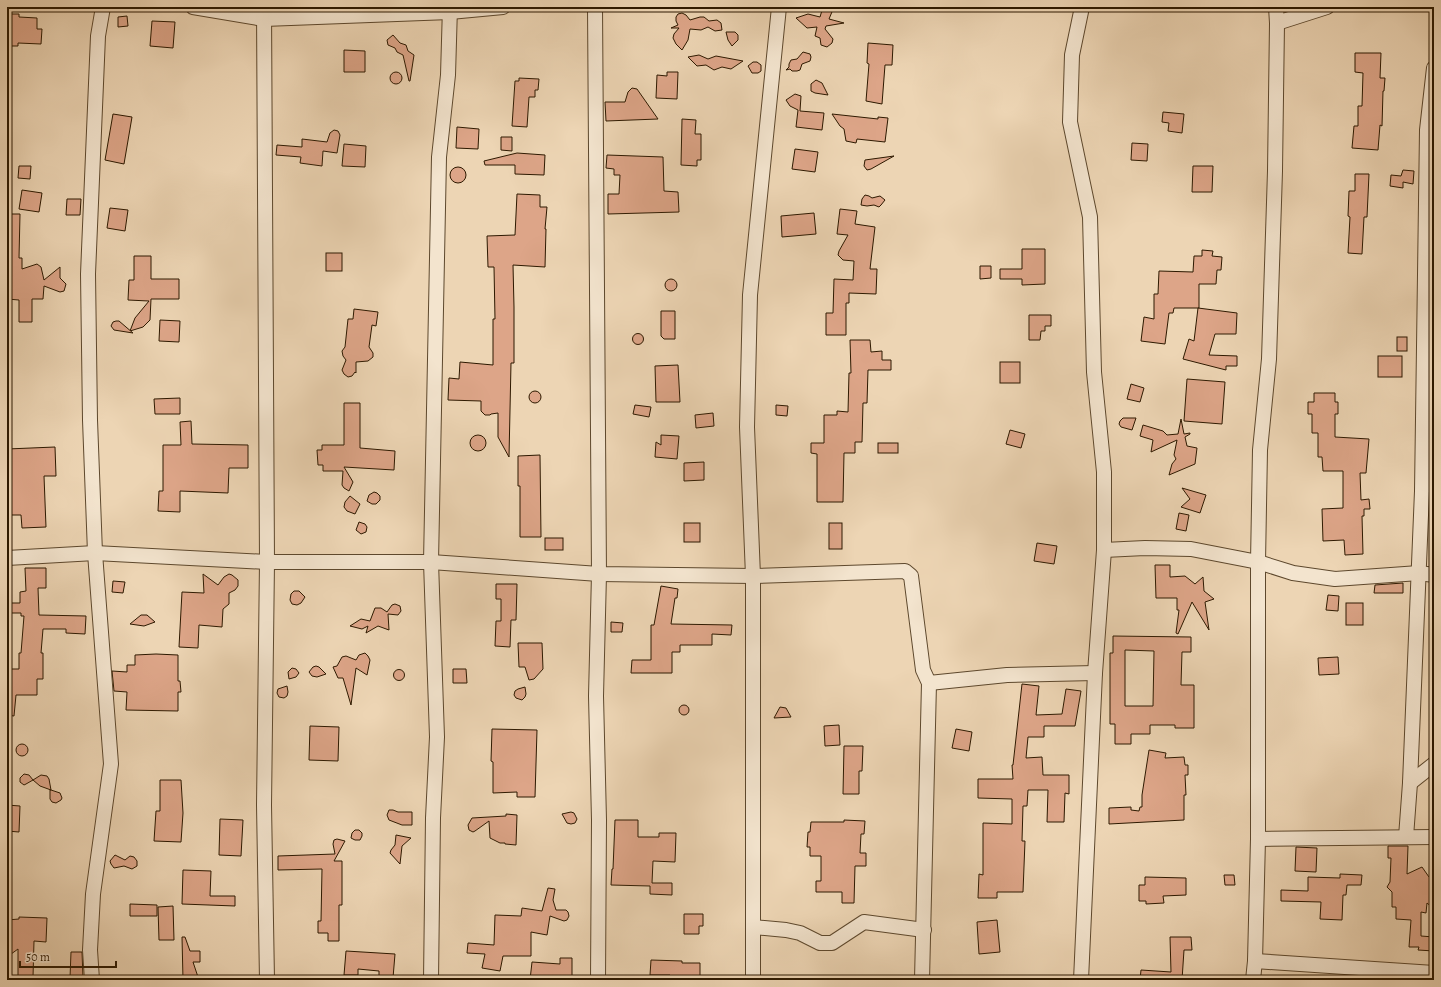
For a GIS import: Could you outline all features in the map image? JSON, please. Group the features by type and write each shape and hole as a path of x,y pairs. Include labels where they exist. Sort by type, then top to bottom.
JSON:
{"street":[{"path":"92,980 90,950 93,894 111,764 96,553 90,420 88,274 98,36 103,7"},
{"path":"194,7 264,13 450,10 503,7"},
{"path":"595,7 599,574 596,696 599,820 598,980"},
{"path":"753,980 752,576 747,427 750,295 779,7"},
{"path":"1081,980 1095,674 1104,550 1104,472 1094,372 1090,216 1070,122 1072,55 1082,7"},
{"path":"1253,980 1255,961 1258,839 1258,562 1260,450 1270,351 1275,171 1276,7"},
{"path":"1277,23 1326,7"},
{"path":"432,980 433,818 437,737 431,562 439,158 448,75 450,10"},
{"path":"264,13 266,562 264,805 267,980"},
{"path":"1406,837 1410,783 1419,573 1429,290 1427,130 1434,68"},
{"path":"1104,550 1145,548 1191,549 1258,562 1293,573 1334,579 1419,573 1434,575"},
{"path":"7,558 96,553 266,562 431,562 599,574 752,576 905,571 911,576 923,670 929,682 922,980"},
{"path":"929,682 1007,675 1095,674"},
{"path":"1410,783 1434,764"},
{"path":"1258,839 1434,837"},
{"path":"753,927 786,930 800,933 820,944 832,943 864,922 924,930"},
{"path":"1255,961 1434,972"}],"building":[{"path":"823,7 834,7 829,19 844,23 826,26 825,29 833,39 832,43 827,47 821,45 820,38 815,36 817,27 807,28 796,18 808,14 820,17"},
{"path":"682,13 690,20 704,17 709,21 717,20 721,23 722,30 715,31 708,27 701,30 690,29 688,40 682,50 673,38 674,34 679,28 671,28 678,25 676,17 678,14"},
{"path":"7,14 19,14 19,17 37,18 37,29 42,29 41,44 18,43 18,46 7,46"},
{"path":"127,16 128,26 118,27 118,17"},
{"path":"152,21 175,22 173,48 150,46"},
{"path":"726,32 735,32 738,35 738,40 732,46 728,40"},
{"path":"393,35 400,43 406,45 408,51 414,55 410,81 403,55 397,52 395,48 388,45 387,40"},
{"path":"868,43 893,45 892,65 885,65 882,104 866,101 869,64 867,63"},
{"path":"344,50 365,51 365,72 344,72"},
{"path":"803,52 810,54 810,61 802,64 800,70 786,70 789,67 791,60 797,59"},
{"path":"1355,53 1381,53 1380,78 1385,78 1382,126 1380,125 1378,150 1352,148 1354,126 1358,126 1358,106 1362,106 1363,73 1355,72"},
{"path":"699,55 708,59 716,56 743,61 731,69 722,67 714,70 706,65 697,66 688,57"},
{"path":"753,62 757,62 761,65 761,71 758,73 752,73 748,66"},
{"path":"394,72 398,72 402,78 398,84 394,84 390,80 390,76"},
{"path":"667,72 678,72 677,99 656,98 657,75 667,76"},
{"path":"519,78 539,79 538,90 535,90 535,97 529,97 527,127 512,126 515,81 519,81"},
{"path":"816,80 822,83 828,95 811,91 811,84"},
{"path":"632,88 637,89 658,119 606,121 605,102 625,102 628,92"},
{"path":"795,94 801,96 800,111 824,113 822,130 796,127 798,110 790,106 786,100"},
{"path":"1163,112 1184,114 1182,133 1168,131 1169,123 1162,122"},
{"path":"113,114 132,117 124,164 105,160"},
{"path":"832,114 878,119 878,117 888,118 885,142 857,139 856,143 846,141 844,129 840,126"},
{"path":"682,119 696,120 695,134 701,134 701,160 697,160 697,166 681,165"},
{"path":"457,127 479,129 478,149 456,148"},
{"path":"334,130 338,131 340,135 337,153 323,151 322,166 300,163 301,157 276,155 277,145 302,147 302,139 327,142 330,133"},
{"path":"501,137 512,137 512,151 501,150"},
{"path":"1132,143 1148,144 1147,161 1131,160"},
{"path":"344,144 366,146 365,167 342,166"},
{"path":"795,149 818,152 815,172 792,169"},
{"path":"517,153 545,155 544,175 515,174 515,165 485,165 484,161"},
{"path":"607,155 663,157 664,191 678,192 679,212 608,214 608,194 619,194 620,175 614,175 614,169 606,168"},
{"path":"894,156 871,169 867,170 864,166 865,160"},
{"path":"19,166 31,166 30,179 18,178"},
{"path":"1193,166 1213,166 1212,192 1192,192"},
{"path":"458,167 465,172 466,175 461,182 458,183 451,178 450,175 455,168"},
{"path":"1403,170 1414,171 1413,184 1403,182 1403,188 1390,186 1391,175 1401,176"},
{"path":"1355,174 1369,174 1367,217 1364,217 1362,254 1348,253 1350,217 1348,216 1349,191 1355,191"},
{"path":"22,190 42,193 39,212 19,209"},
{"path":"517,194 540,195 540,207 547,207 545,229 545,267 513,265 514,363 511,363 509,457 498,437 498,413 485,415 481,411 481,401 448,400 449,378 459,379 460,362 493,365 493,319 495,319 494,267 488,267 487,236 515,235"},
{"path":"865,195 872,198 880,196 885,200 879,207 874,205 861,205 862,199"},
{"path":"67,199 81,199 80,215 66,215"},
{"path":"110,208 128,210 125,231 107,228"},
{"path":"840,209 857,211 855,224 875,227 870,269 877,269 876,294 849,293 849,303 846,303 846,335 826,335 826,313 833,313 834,279 853,280 854,261 843,260 838,255 848,235 837,234"},
{"path":"814,213 816,234 782,237 781,216"},
{"path":"7,214 20,214 19,258 22,258 22,269 37,264 41,267 44,280 60,267 60,278 66,284 64,291 60,292 44,286 43,299 32,299 32,322 19,322 19,300 7,299"},
{"path":"1022,249 1045,249 1045,284 1022,285 1022,279 1000,279 1000,269 1022,269"},
{"path":"1202,250 1213,251 1212,256 1222,257 1221,270 1217,270 1216,284 1199,284 1199,308 1174,308 1173,313 1169,313 1165,344 1141,341 1144,317 1154,319 1154,294 1158,294 1159,271 1193,272 1194,256 1202,256"},
{"path":"326,253 342,253 342,271 326,271"},
{"path":"134,256 151,256 151,279 179,279 179,299 151,299 150,320 143,327 130,331 135,318 149,301 128,300 129,280 134,280"},
{"path":"980,266 991,266 991,278 980,279"},
{"path":"669,279 673,279 677,285 673,291 669,291 665,287 665,283"},
{"path":"1198,308 1237,313 1236,334 1215,334 1209,355 1237,356 1237,366 1226,366 1226,370 1183,359 1189,339 1194,341"},
{"path":"354,309 378,312 376,326 372,325 369,347 373,353 373,357 368,361 356,362 356,373 355,372 352,376 348,377 342,370 346,360 342,351 345,347 348,319 353,319"},
{"path":"661,311 675,311 675,339 664,339 661,336"},
{"path":"1029,315 1051,315 1051,326 1045,326 1045,331 1041,331 1040,340 1029,340"},
{"path":"160,320 180,321 179,342 159,341"},
{"path":"119,321 133,333 114,330 111,326 113,322"},
{"path":"636,334 640,334 642,335 642,343 636,344 633,341 633,337"},
{"path":"1397,337 1407,337 1407,351 1397,351"},
{"path":"850,340 870,340 871,352 882,351 882,360 891,360 891,370 868,370 867,403 863,403 862,442 855,442 855,453 844,453 843,502 817,502 817,454 811,453 811,443 824,443 824,415 837,415 837,411 848,412 849,373 851,373"},
{"path":"1378,356 1402,356 1402,377 1378,377"},
{"path":"1000,362 1020,362 1020,383 1000,383"},
{"path":"678,365 680,402 656,402 655,366"},
{"path":"1187,379 1225,382 1222,424 1184,421"},
{"path":"1131,384 1144,388 1140,402 1127,399"},
{"path":"535,391 539,393 541,397 539,401 535,403 531,401 529,397 531,393"},
{"path":"1314,393 1335,393 1335,402 1338,402 1338,414 1335,414 1335,437 1369,439 1366,473 1360,473 1361,500 1369,499 1370,509 1364,509 1364,516 1362,516 1363,554 1345,555 1344,540 1323,541 1322,509 1343,508 1343,471 1323,471 1322,457 1318,457 1318,433 1312,433 1312,414 1308,414 1308,402 1314,402"},
{"path":"180,398 180,414 155,414 154,399"},
{"path":"344,403 360,403 360,448 395,451 394,470 344,467 353,482 349,491 342,485 343,471 323,471 323,465 318,465 317,450 322,450 322,445 344,445"},
{"path":"635,405 651,407 649,417 633,414"},
{"path":"776,405 788,406 787,416 776,415"},
{"path":"713,413 714,426 696,428 695,415"},
{"path":"1123,418 1136,418 1132,430 1121,427 1119,424"},
{"path":"1181,419 1184,434 1190,433 1185,437 1187,446 1197,448 1195,464 1169,475 1172,464 1176,459 1174,455 1177,440 1151,452 1153,440 1140,436 1143,425 1163,431 1167,435 1178,434"},
{"path":"191,421 192,444 248,445 248,468 229,468 228,493 180,491 180,512 158,511 159,491 163,491 163,445 181,445 180,422"},
{"path":"1010,430 1025,434 1021,448 1006,444"},
{"path":"478,435 485,440 486,443 481,450 478,451 471,446 470,443 475,436"},
{"path":"661,435 679,436 677,459 655,457 656,442 661,445"},
{"path":"878,443 898,443 898,453 878,453"},
{"path":"55,447 56,476 44,476 46,527 22,528 21,515 7,515 7,449"},
{"path":"540,455 541,537 520,537 520,486 518,486 518,456"},
{"path":"704,462 704,480 684,481 684,463"},
{"path":"1182,488 1206,495 1200,513 1181,507 1190,499"},
{"path":"374,492 380,496 380,500 376,504 372,504 367,501 369,495"},
{"path":"350,496 360,504 355,514 347,511 344,507 345,502"},
{"path":"1179,513 1189,515 1186,531 1176,529"},
{"path":"359,522 365,524 367,527 366,532 361,534 356,530"},
{"path":"684,523 700,523 700,542 684,542"},
{"path":"829,523 842,523 842,549 829,549"},
{"path":"545,538 563,538 563,550 545,550"},
{"path":"1037,543 1057,546 1054,564 1034,561"},
{"path":"1155,565 1170,565 1170,577 1185,576 1195,584 1203,577 1204,591 1214,599 1205,602 1209,630 1192,602 1178,634 1176,633 1179,610 1177,610 1177,598 1156,598"},
{"path":"25,568 46,568 46,588 38,588 39,615 86,616 85,634 66,633 66,629 43,629 41,653 43,653 43,679 37,679 37,695 16,695 14,716 7,715 8,669 19,669 19,653 21,653 24,616 21,616 21,613 7,613 7,603 20,603 20,592 26,591"},
{"path":"203,574 218,585 224,577 229,574 232,575 238,580 238,586 235,590 229,593 229,604 223,609 222,627 199,625 198,648 179,647 182,592 204,593"},
{"path":"113,581 125,582 123,593 112,592"},
{"path":"1403,583 1403,593 1374,593 1375,585"},
{"path":"496,584 517,584 516,620 511,620 510,647 495,646 496,621 501,621 501,599 496,599"},
{"path":"661,586 678,589 671,624 732,625 731,635 712,634 712,645 680,645 680,652 672,652 672,673 631,673 632,660 651,660 651,625 654,625"},
{"path":"294,591 299,591 305,597 301,603 297,605 292,604 290,600 291,594"},
{"path":"1328,595 1339,596 1338,611 1326,610"},
{"path":"1346,603 1363,603 1363,625 1346,625"},
{"path":"395,604 400,606 401,611 398,615 388,614 389,630 378,626 366,633 368,626 362,629 350,626 361,619 370,621 375,608 381,608 387,612 392,605"},
{"path":"141,615 147,615 155,622 144,626 130,624"},
{"path":"611,622 623,623 622,632 611,632"},
{"path":"1113,636 1191,637 1191,652 1182,652 1181,685 1194,685 1194,728 1175,728 1175,725 1150,725 1150,734 1131,734 1131,744 1115,744 1115,724 1110,724 1110,653 1113,653","holes":["1125,650 1154,651 1153,706 1125,706"]},
{"path":"518,643 542,643 543,669 534,679 529,680 525,667 519,667"},
{"path":"365,653 370,660 367,675 356,668 351,705 343,678 338,678 333,667 337,666 342,657 346,656 356,660 359,655"},
{"path":"135,655 178,655 178,681 180,681 181,692 178,692 178,711 126,710 127,692 114,691 112,671 127,672 127,665 135,665"},
{"path":"1338,657 1339,674 1319,675 1318,658"},
{"path":"316,666 326,674 317,677 312,676 309,672"},
{"path":"292,668 296,669 299,673 296,677 289,679 288,672"},
{"path":"399,669 403,671 405,675 403,679 399,681 395,679 393,675 395,671"},
{"path":"453,669 466,669 467,683 453,683"},
{"path":"1022,684 1039,686 1036,715 1062,714 1066,689 1081,691 1075,726 1044,726 1044,737 1028,737 1026,758 1042,757 1043,775 1069,775 1069,794 1065,793 1064,822 1047,822 1048,790 1028,790 1027,806 1023,806 1022,841 1025,841 1023,892 997,892 997,898 978,898 979,874 983,875 983,823 1012,824 1012,799 978,798 978,779 1013,779 1012,765"},
{"path":"287,686 287,696 284,698 279,697 277,693 278,689"},
{"path":"525,687 525,697 522,700 516,698 514,695 515,691"},
{"path":"682,705 686,705 688,706 688,714 682,715 679,712 679,708"},
{"path":"780,707 786,708 791,717 774,718"},
{"path":"839,725 840,745 825,746 824,726"},
{"path":"310,726 339,727 338,761 309,760"},
{"path":"492,729 537,730 535,797 517,797 517,792 493,793 493,762 491,761"},
{"path":"956,729 972,732 969,751 952,748"},
{"path":"22,744 26,746 28,750 26,754 22,756 18,754 16,750 18,746"},
{"path":"844,746 863,746 862,771 859,771 859,794 843,794"},
{"path":"1149,750 1166,753 1165,758 1184,757 1185,765 1188,765 1188,775 1185,775 1186,795 1184,795 1184,820 1109,824 1109,808 1131,807 1131,810 1139,811 1140,807 1142,807 1142,795"},
{"path":"24,774 29,775 33,780 24,785 20,782 20,778"},
{"path":"41,775 47,776 51,790 40,786 33,780"},
{"path":"160,780 181,780 183,813 181,842 154,841 156,811 160,811"},
{"path":"50,790 60,793 62,798 61,800 56,803 52,802 50,799"},
{"path":"7,805 20,806 19,832 7,831"},
{"path":"389,810 398,812 412,812 412,825 402,825 389,820 387,815"},
{"path":"571,812 574,813 577,819 575,823 571,824 567,823 562,814"},
{"path":"506,814 517,815 516,845 500,843 490,838 489,821 473,832 469,830 468,825 472,818 506,816"},
{"path":"220,819 243,820 241,856 219,855"},
{"path":"615,820 638,820 638,837 659,837 659,833 676,833 675,862 653,861 652,883 672,883 672,895 650,894 650,886 611,885"},
{"path":"844,820 865,821 864,834 861,834 860,853 866,853 866,866 855,866 854,903 842,903 842,892 816,892 816,881 821,881 821,856 810,856 810,847 807,847 808,832 810,832 811,822 844,822"},
{"path":"355,830 359,830 362,833 360,840 351,838 352,833"},
{"path":"396,835 411,838 402,846 400,864 390,853 395,845"},
{"path":"337,839 345,841 334,861 342,861 342,905 339,905 339,941 328,941 328,933 318,933 318,921 321,921 322,869 278,870 278,856 335,854 333,844 334,840"},
{"path":"1388,846 1408,846 1407,874 1422,867 1429,877 1434,877 1434,909 1427,903 1426,913 1421,912 1421,936 1434,937 1434,951 1418,950 1419,947 1409,947 1411,920 1396,919 1396,907 1392,907 1392,892 1387,887 1390,882 1391,858 1388,858"},
{"path":"1296,847 1317,848 1316,872 1295,871"},
{"path":"115,855 125,860 130,856 134,857 137,861 137,866 132,869 124,866 114,868 110,861"},
{"path":"183,870 211,871 210,896 235,896 235,906 182,904"},
{"path":"1340,874 1362,875 1361,885 1347,885 1346,895 1343,895 1342,920 1320,919 1321,902 1281,901 1281,890 1308,891 1308,877 1340,878"},
{"path":"1224,875 1234,875 1235,885 1225,885"},
{"path":"1145,877 1186,878 1186,895 1163,896 1164,903 1146,904 1146,901 1139,901 1139,885 1145,885"},
{"path":"548,888 555,889 553,900 556,910 566,910 569,916 567,920 564,921 550,916 547,935 531,932 531,956 503,956 500,971 482,968 485,954 467,953 468,943 494,945 495,915 521,916 522,908 542,911"},
{"path":"130,904 157,905 157,916 130,916"},
{"path":"173,906 174,940 159,940 158,907"},
{"path":"684,914 703,914 703,926 699,926 699,934 684,934"},
{"path":"19,917 47,918 46,942 34,941 33,977 18,977 18,949 7,957 7,920 19,919"},
{"path":"997,920 1000,952 979,954 977,922"},
{"path":"182,937 185,937 190,951 200,951 200,962 193,962 199,980 183,980"},
{"path":"1170,937 1191,937 1192,950 1184,950 1182,980 1140,980 1141,970 1171,972"},
{"path":"346,951 395,954 393,978 379,977 379,971 358,969 358,975 344,975"},
{"path":"71,952 82,952 83,978 70,978"},
{"path":"560,958 572,958 572,980 530,980 532,962 560,964"},
{"path":"651,960 700,963 700,980 671,979 670,975 650,975"}]}
